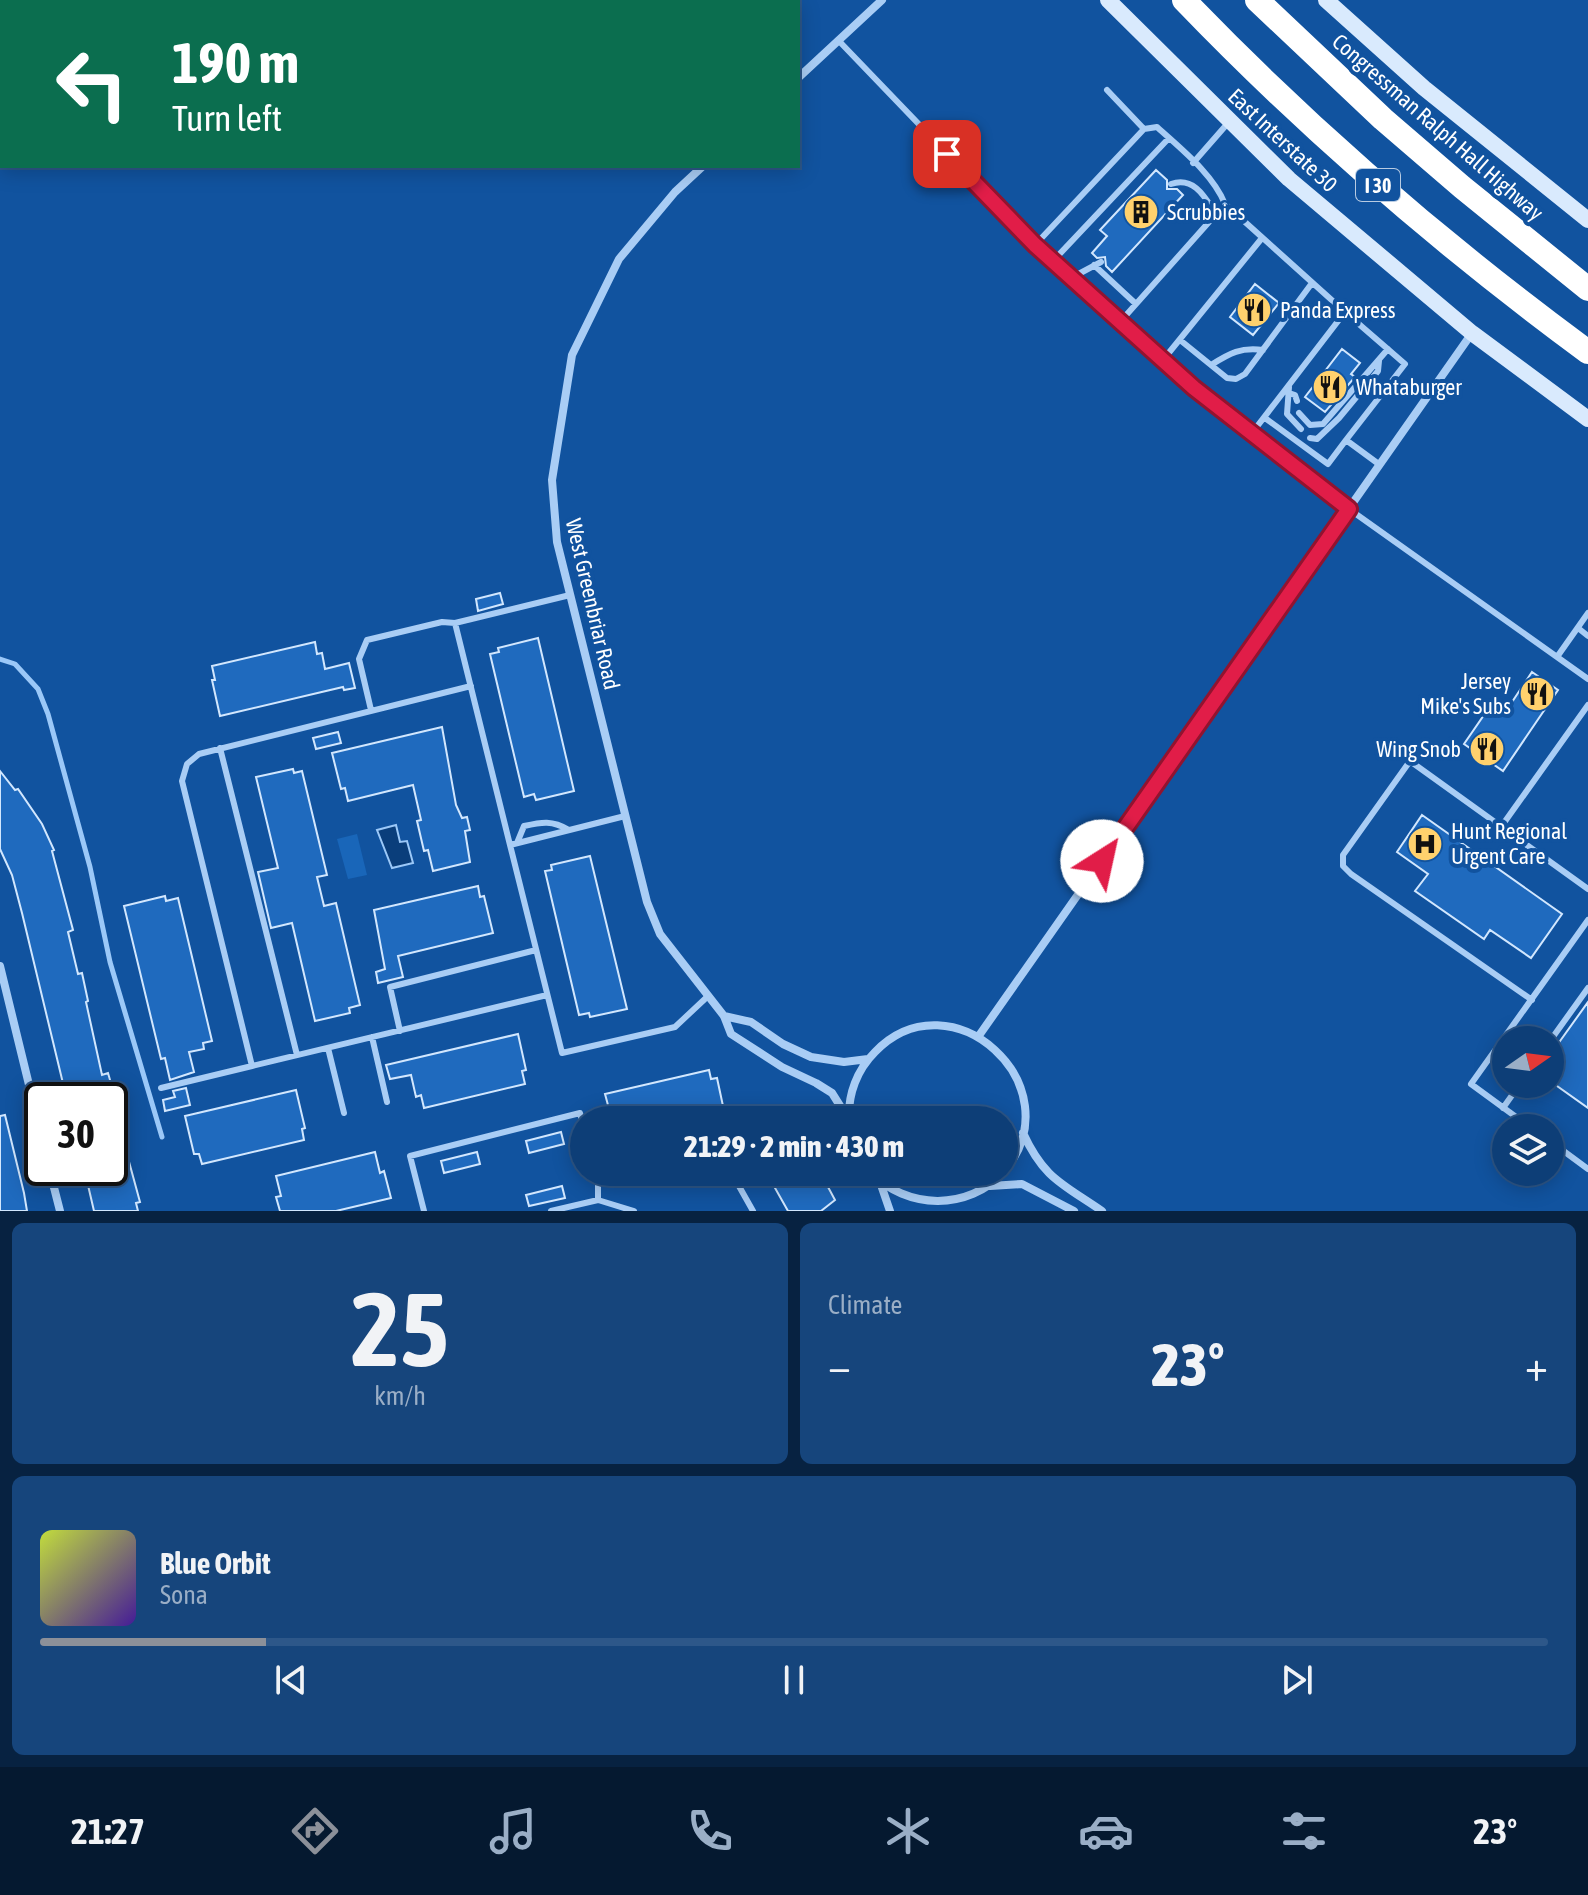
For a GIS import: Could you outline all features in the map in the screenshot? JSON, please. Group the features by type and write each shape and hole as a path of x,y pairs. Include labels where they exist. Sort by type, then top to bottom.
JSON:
{"highway":[{"name":"I 30","path":"1184,0 1239,58 1358,168 1506,290 1588,352"},
{"name":"Congressman Ralph Hall Highway","path":"1257,0 1383,119 1588,289"}],"main road":[{"name":"East Interstate 30","path":"1108,0 1289,179 1472,333 1588,419"},
{"path":"1326,0 1424,88 1588,220"}],"street":[{"path":"800,76 882,0"},
{"name":"West Greenbriar Road","path":"701,168 675,192 619,259 572,355 552,480 557,542 647,902 660,934 724,1016 731,1034 782,1067 832,1093 840,1106"},
{"path":"978,1037 1472,333"},
{"path":"0,966 28,1082"},
{"name":"West Greenbriar Road","path":"724,1016 751,1022 783,1044 811,1057 844,1062 868,1059"},
{"path":"850,1106 854,1084 868,1059 890,1040 917,1028 945,1026 978,1037 997,1050 1015,1073 1024,1100 1023,1133 1018,1148"},
{"path":"1023,1133 1046,1173 1102,1211"},
{"path":"1018,1184 1074,1211"},
{"path":"54,1186 60,1211"},
{"path":"881,1186 890,1211"},
{"path":"887,1186 906,1197 936,1203 965,1199 989,1186"},
{"path":"928,1211 936,1203"}],"lane":[{"path":"838,40 1035,245 1194,388 1349,509 1588,679"},
{"path":"1107,90 1144,129"},
{"path":"1193,163 1230,121"},
{"path":"1035,245 1144,129 1157,127 1219,188 1225,204 1405,364 1328,464 1265,418"},
{"path":"1053,261 1169,138"},
{"path":"1171,184 1182,180 1192,184 1216,214"},
{"path":"1120,322 1225,204"},
{"path":"1163,360 1262,238"},
{"path":"1071,278 1098,263 1136,304"},
{"path":"1180,340 1227,378 1236,379 1245,374 1312,283"},
{"path":"1252,433 1289,390 1345,312"},
{"path":"1211,365 1245,347 1263,350"},
{"path":"1299,413 1310,425 1323,424 1388,349"},
{"path":"1310,438 1317,439 1339,418 1378,371 1379,361"},
{"path":"1289,390 1297,401"},
{"path":"1289,390 1287,414 1301,429"},
{"path":"1346,440 1380,465"},
{"path":"371,710 359,659 367,640 442,622 455,623 570,595"},
{"path":"1557,657 1588,613"},
{"path":"455,623 514,844 562,1053 675,1027 707,997"},
{"path":"1578,628 1588,636"},
{"path":"252,1066 182,781 187,764 199,754 220,748 471,686"},
{"path":"1501,827 1588,705"},
{"path":"220,748 297,1055"},
{"path":"1532,1000 1351,874 1343,866 1343,855 1410,761 1588,889"},
{"path":"514,844 625,816"},
{"path":"514,844 524,826 545,821 569,830"},
{"path":"1511,1114 1471,1084 1588,920"},
{"path":"400,1031 390,987 536,950"},
{"path":"1561,1026 1588,988"},
{"path":"161,1088 547,995"},
{"path":"372,1037 387,1102"},
{"path":"328,1048 344,1113"},
{"path":"1503,1108 1510,1098"},
{"path":"424,1211 410,1156 570,1116"},
{"path":"1564,1151 1588,1169"},
{"path":"598,1186 598,1200"},
{"path":"739,1186 753,1211"},
{"path":"551,1211 598,1200 634,1211"}],"shaded area":[{"path":"396,825 400,842 407,841 413,863 392,868 377,830"},
{"path":"357,834 367,875 348,879 337,839"}],"building":[{"name":"Scrubbies","path":"1156,170 1167,180 1167,189 1177,189 1183,195 1112,272 1106,266 1105,257 1097,258 1092,253 1107,236 1100,230"},
{"name":"Panda Express","path":"1255,284 1279,303 1253,335 1230,317"},
{"name":"Whataburger","path":"1342,349 1360,363 1351,374 1355,377 1325,412 1305,397"},
{"path":"500,593 503,604 478,611 476,599"},
{"path":"538,638 574,791 536,800 534,794 524,797 490,654 499,652 498,648"},
{"path":"315,642 317,654 322,653 325,669 349,663 355,688 344,690 343,687 220,716 212,666"},
{"path":"1532,672 1558,690 1503,771 1464,744 1493,702 1506,711"},
{"path":"442,727 456,805 462,818 467,817 470,830 465,831 470,862 433,871 428,850 424,851 417,821 421,820 413,785 348,801 345,788 341,789 332,753"},
{"path":"338,732 341,743 316,749 313,738"},
{"path":"293,769 294,773 302,771 327,875 317,877 324,906 336,903 360,1005 349,1008 350,1013 315,1021 292,923 271,928 258,872 278,868 256,777"},
{"path":"0,771 15,790 18,789 42,824 54,850 73,930 68,932 78,974 82,973 102,1075 108,1073 111,1082 63,1082 12,875 0,849"},
{"path":"1422,815 1562,914 1531,958 1490,930 1484,939 1415,891 1428,874 1397,852"},
{"path":"590,856 627,1009 590,1017 589,1013 579,1015 545,871 552,870 551,865"},
{"path":"478,886 480,897 484,896 493,933 398,956 403,977 378,983 376,972 385,969 374,910"},
{"path":"165,896 166,901 178,898 212,1041 203,1043 204,1049 189,1052 194,1072 170,1080 165,1058 161,1059 124,906"},
{"path":"1588,1002 1588,1108 1564,1091 1564,1035"},
{"path":"518,1034 526,1070 522,1071 525,1084 424,1108 421,1095 416,1097 411,1075 390,1079 386,1065"},
{"path":"709,1070 711,1079 717,1078 723,1106 608,1106 605,1094"},
{"path":"186,1088 190,1105 165,1111 163,1100 175,1097 173,1091"},
{"path":"296,1090 305,1128 302,1129 304,1140 202,1164 199,1154 194,1154 185,1116"},
{"path":"5,1115 27,1211 0,1211 0,1116"},
{"path":"561,1132 564,1144 529,1153 526,1141"},
{"path":"375,1152 391,1198 336,1211 280,1211 276,1197 281,1196 276,1176"},
{"path":"477,1152 480,1164 444,1173 441,1161"},
{"path":"128,1158 140,1202 136,1203 138,1211 94,1211 88,1186 128,1186"},
{"path":"562,1186 565,1198 529,1206 526,1195"},
{"path":"774,1186 828,1186 835,1200 821,1211 788,1211"}],"waterway":[{"path":"0,659 15,664 38,689 48,714 90,867 110,962 162,1137"}],"place":[{"name":"Scrubbies","path":"1141,212"},
{"name":"Panda Express","path":"1254,310"},
{"name":"Whataburger","path":"1330,387"},
{"name":"Jersey Mike's Subs","path":"1537,694"},
{"name":"Wing Snob","path":"1487,749"},
{"name":"Hunt Regional Urgent Care","path":"1425,844"}],"route":[{"path":"947,154 1035,245 1194,388 1349,509 1102,861"}]}
